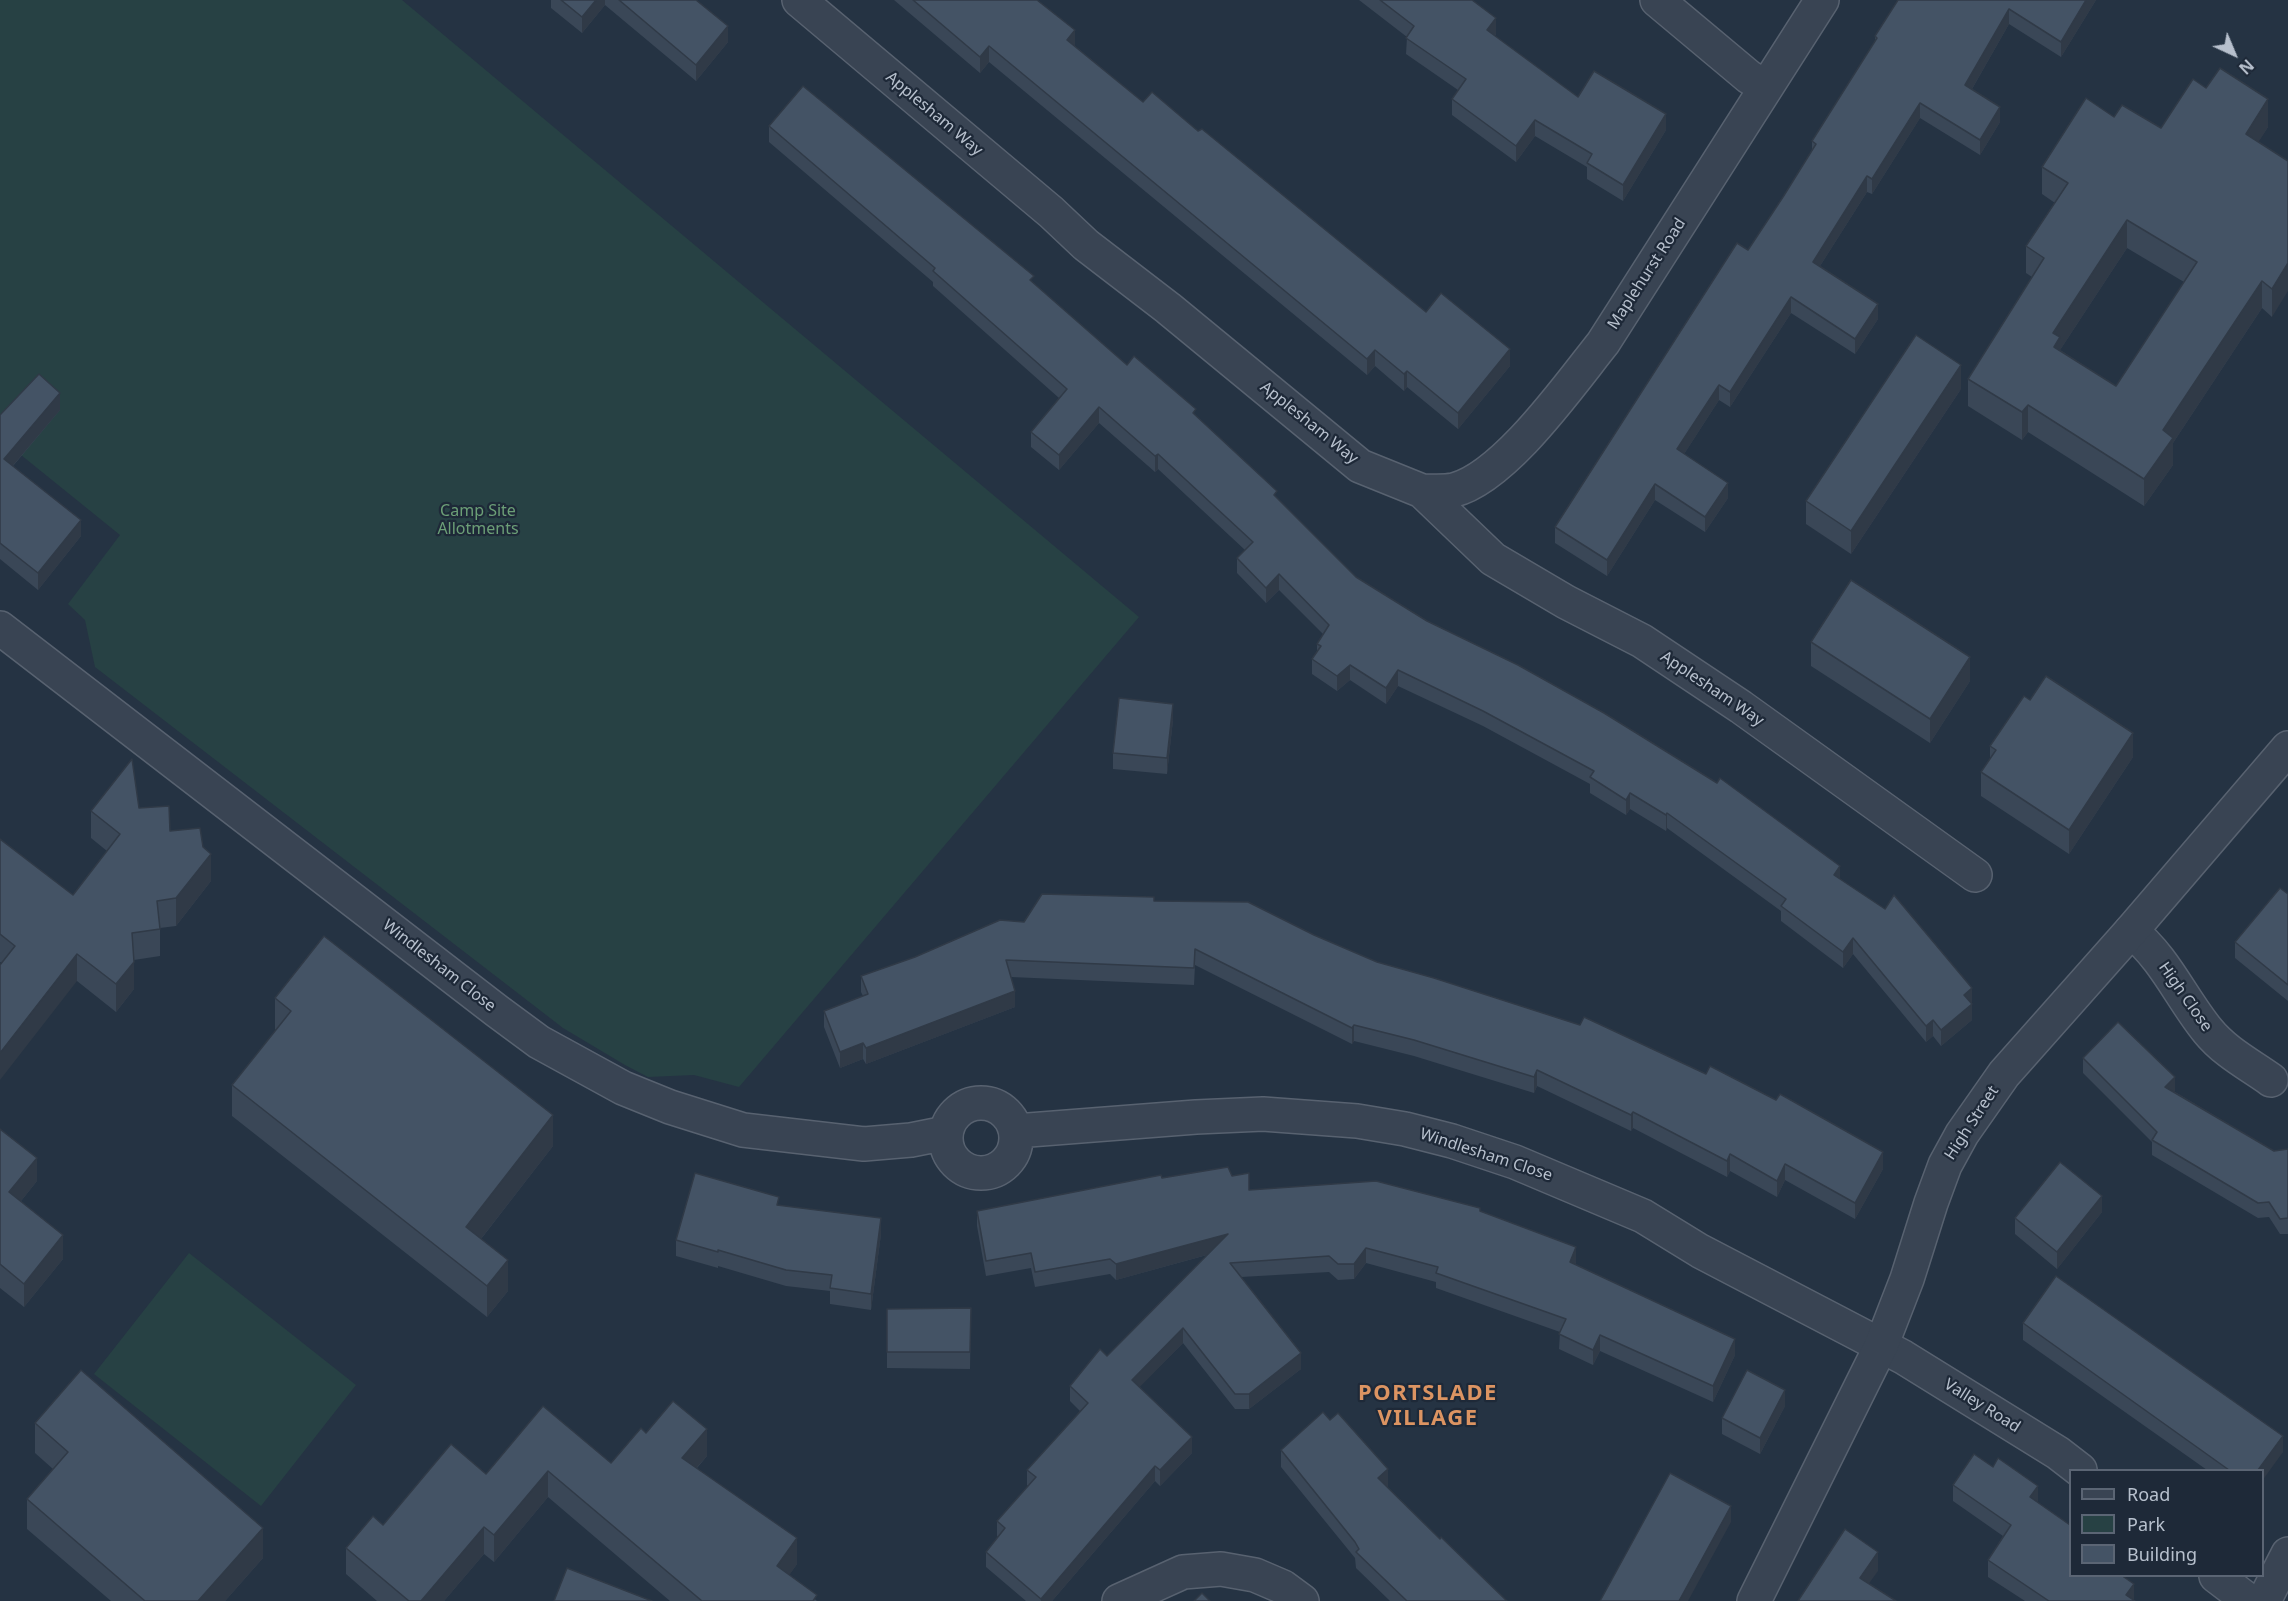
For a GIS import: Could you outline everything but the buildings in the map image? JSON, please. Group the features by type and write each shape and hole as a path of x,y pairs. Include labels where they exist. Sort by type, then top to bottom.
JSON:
{"street":[{"name":"Applesham Way","path":"799,0 1042,205 1086,245 1177,316 1360,466 1422,491 1493,559 1566,602 1642,641 1741,707 1975,874"},
{"path":"1657,0 1749,77 1766,87"},
{"name":"Maplehurst Road","path":"1422,491 1456,489 1472,482 1509,454 1534,429 1603,343 1821,0"},
{"name":"Windlesham Close","path":"0,628 497,1011 539,1041 623,1088 670,1107 754,1131 864,1144 911,1140 946,1133"},
{"name":"High Street","path":"1754,1601 1881,1346 1907,1279 1945,1165 1962,1134 2004,1074 2131,931 2288,748"},
{"name":"High Close","path":"2131,931 2146,943 2156,956 2209,1033 2223,1047 2271,1080"},
{"path":"975,1103 986,1103 996,1106 1012,1120 1016,1131 1014,1152 1007,1162 988,1172 966,1169 957,1163 947,1144 946,1133 956,1114 975,1103"},
{"name":"Windlesham Close","path":"1016,1131 1052,1130 1196,1116 1263,1114 1357,1121 1405,1129 1452,1141 1515,1162 1643,1216 1700,1251 1881,1346"},
{"name":"Valley Road","path":"1881,1346 1904,1357 2048,1447 2079,1469"},
{"path":"2264,1601 2288,1554"},
{"path":"1119,1601 1183,1572 1221,1569 1255,1575 1283,1587 1302,1601"},
{"path":"2219,1577 2250,1601"}],"green space":[{"name":"Camp Site Allotments","path":"0,0 402,0 1139,617 739,1087 694,1075 648,1077 563,1028 95,667 85,620 68,604 120,535 0,438"},
{"path":"189,1253 356,1385 261,1506 94,1374"}],"district":[{"name":"PORTSLADE VILLAGE","path":"1428,1406"}]}
